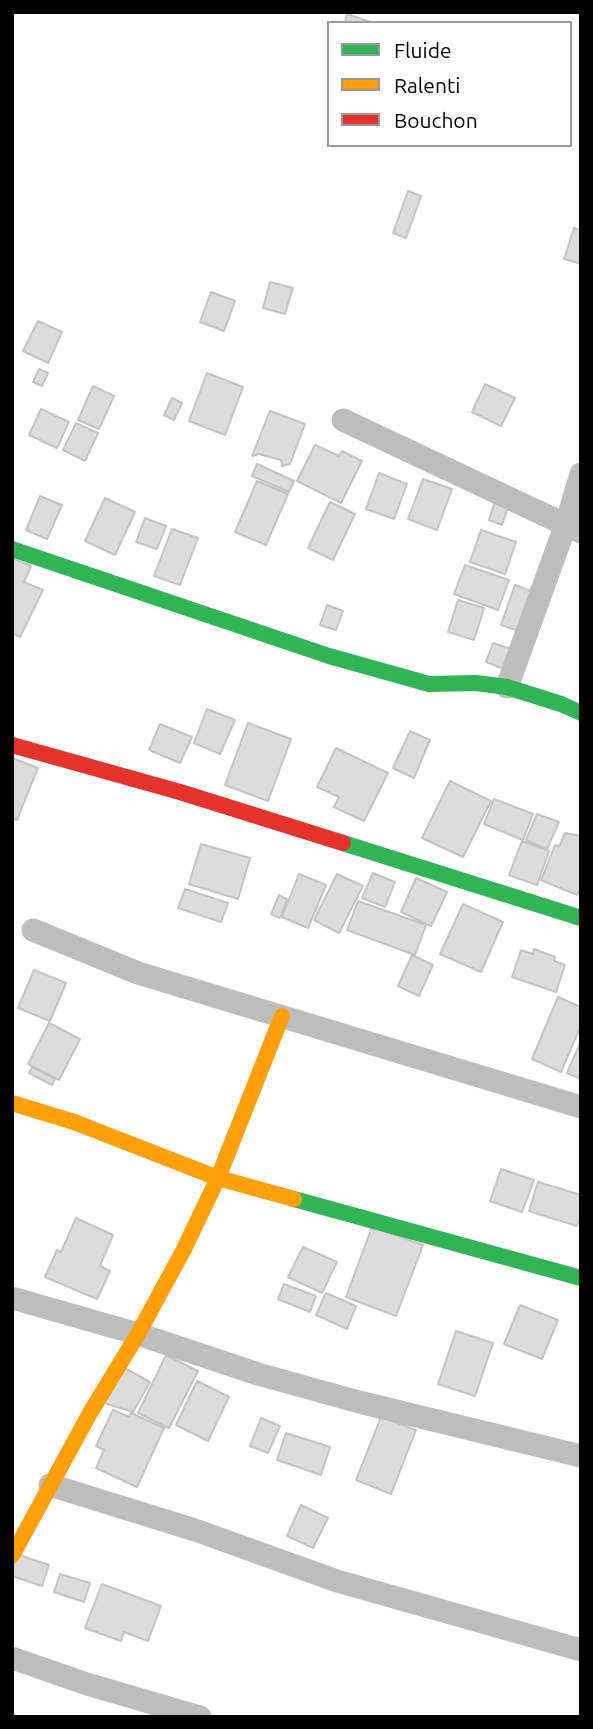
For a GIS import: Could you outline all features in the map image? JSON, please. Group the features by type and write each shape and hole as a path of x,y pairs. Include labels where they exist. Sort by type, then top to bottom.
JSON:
{"street":[{"path":"343,420 574,528"},
{"path":"507,687 574,528 581,474"},
{"path":"12,549 329,656 429,684 476,683 507,687 581,713"},
{"path":"12,745 180,792 581,918"},
{"path":"33,930 138,973 581,1107"},
{"path":"12,1556 90,1413 138,1334 218,1178 282,1016"},
{"path":"12,1103 74,1122 218,1178 581,1278"},
{"path":"12,1298 138,1334 258,1374 359,1402 581,1456"},
{"path":"50,1485 195,1530 337,1581 581,1650"},
{"path":"12,1658 87,1684 200,1717"}],"building":[{"path":"347,14 368,21 345,21"},
{"path":"408,191 421,196 406,238 393,233"},
{"path":"574,228 581,230 581,264 564,259"},
{"path":"270,282 293,288 285,314 263,308"},
{"path":"211,292 235,301 224,331 200,322"},
{"path":"38,321 62,332 48,363 23,351"},
{"path":"39,369 48,373 42,386 33,382"},
{"path":"207,373 243,387 225,435 189,421"},
{"path":"485,384 515,398 501,426 472,412"},
{"path":"93,386 114,396 99,429 78,420"},
{"path":"172,398 182,403 174,420 164,415"},
{"path":"41,409 69,422 57,448 29,435"},
{"path":"270,411 305,424 290,464 282,466 281,460 259,454 252,456"},
{"path":"76,423 98,433 85,461 63,450"},
{"path":"315,445 339,456 342,451 362,461 341,503 297,481"},
{"path":"257,464 294,481 289,492 252,476"},
{"path":"379,473 407,484 394,519 366,509"},
{"path":"423,479 452,489 437,530 408,519"},
{"path":"257,481 288,494 266,545 235,532"},
{"path":"40,496 62,505 47,539 26,530"},
{"path":"105,498 135,512 115,555 85,541"},
{"path":"495,501 509,505 502,525 489,520"},
{"path":"330,502 355,514 333,560 308,548"},
{"path":"145,518 166,526 157,549 136,542"},
{"path":"172,529 198,538 180,585 154,576"},
{"path":"481,530 516,542 505,574 470,562"},
{"path":"12,558 31,566 24,582 43,590 20,637 12,633"},
{"path":"465,565 509,580 498,610 454,594"},
{"path":"515,585 533,592 519,631 501,625"},
{"path":"458,600 484,608 474,640 448,632"},
{"path":"327,605 343,611 336,630 320,625"},
{"path":"493,643 511,649 504,669 486,662"},
{"path":"207,709 235,720 220,754 194,743"},
{"path":"248,723 291,739 268,801 225,785"},
{"path":"160,724 192,737 180,763 149,750"},
{"path":"410,731 430,740 414,778 393,768"},
{"path":"336,748 388,773 364,821 334,807 339,797 317,787"},
{"path":"12,758 38,768 17,820 12,818"},
{"path":"450,781 491,801 463,857 422,838"},
{"path":"494,799 533,814 523,840 484,824"},
{"path":"537,814 559,822 547,849 526,840"},
{"path":"565,833 581,836 581,888 577,895 541,880 555,845 559,847"},
{"path":"522,841 549,851 537,885 509,875"},
{"path":"201,844 250,858 238,899 189,884"},
{"path":"373,873 395,882 385,907 362,898"},
{"path":"299,874 326,885 308,928 282,917"},
{"path":"337,874 363,886 339,933 314,920"},
{"path":"416,878 447,892 431,926 401,912"},
{"path":"185,889 228,903 221,922 178,908"},
{"path":"279,895 287,899 280,918 271,914"},
{"path":"358,901 426,925 415,955 347,930"},
{"path":"463,904 503,922 481,972 440,954"},
{"path":"534,949 555,957 554,961 565,965 556,992 512,977 521,950 533,954"},
{"path":"412,955 433,965 419,996 398,986"},
{"path":"34,970 66,983 50,1021 18,1008"},
{"path":"558,997 581,1007 581,1025 561,1072 532,1059"},
{"path":"49,1023 80,1039 59,1080 28,1064"},
{"path":"581,1041 581,1079 567,1073"},
{"path":"32,1067 55,1079 52,1085 29,1073"},
{"path":"501,1169 534,1180 522,1212 490,1201"},
{"path":"538,1182 581,1195 581,1214 577,1226 529,1211"},
{"path":"76,1218 113,1235 100,1266 110,1271 97,1299 45,1277 57,1250 61,1252"},
{"path":"372,1227 423,1245 396,1316 346,1297"},
{"path":"303,1247 337,1262 322,1293 288,1277"},
{"path":"284,1284 316,1296 310,1312 278,1299"},
{"path":"326,1293 356,1306 347,1329 316,1315"},
{"path":"520,1305 558,1320 542,1359 504,1344"},
{"path":"456,1331 493,1343 475,1396 438,1384"},
{"path":"166,1355 198,1371 169,1428 138,1413"},
{"path":"121,1366 150,1382 133,1412 101,1402"},
{"path":"197,1381 229,1397 208,1441 176,1425"},
{"path":"113,1410 129,1417 131,1413 164,1428 137,1487 96,1468 104,1450 96,1446"},
{"path":"381,1417 416,1430 391,1494 356,1480"},
{"path":"261,1418 280,1426 268,1453 250,1446"},
{"path":"286,1433 330,1447 321,1475 277,1460"},
{"path":"301,1505 328,1518 313,1548 287,1536"},
{"path":"16,1554 49,1565 42,1586 12,1576 12,1564"},
{"path":"60,1574 90,1583 84,1602 54,1592"},
{"path":"102,1584 161,1606 148,1641 124,1632 121,1641 85,1628"}],"traffic: fast":[{"path":"12,549 329,656 429,684 476,683 507,687 581,713"},
{"path":"343,843 581,918"},
{"path":"294,1199 581,1278"}],"traffic: slow":[{"path":"12,1556 183,1251 218,1178 282,1016"},
{"path":"12,1103 74,1122 218,1178 294,1199"}],"traffic: jam":[{"path":"12,745 180,792 343,843"}]}
